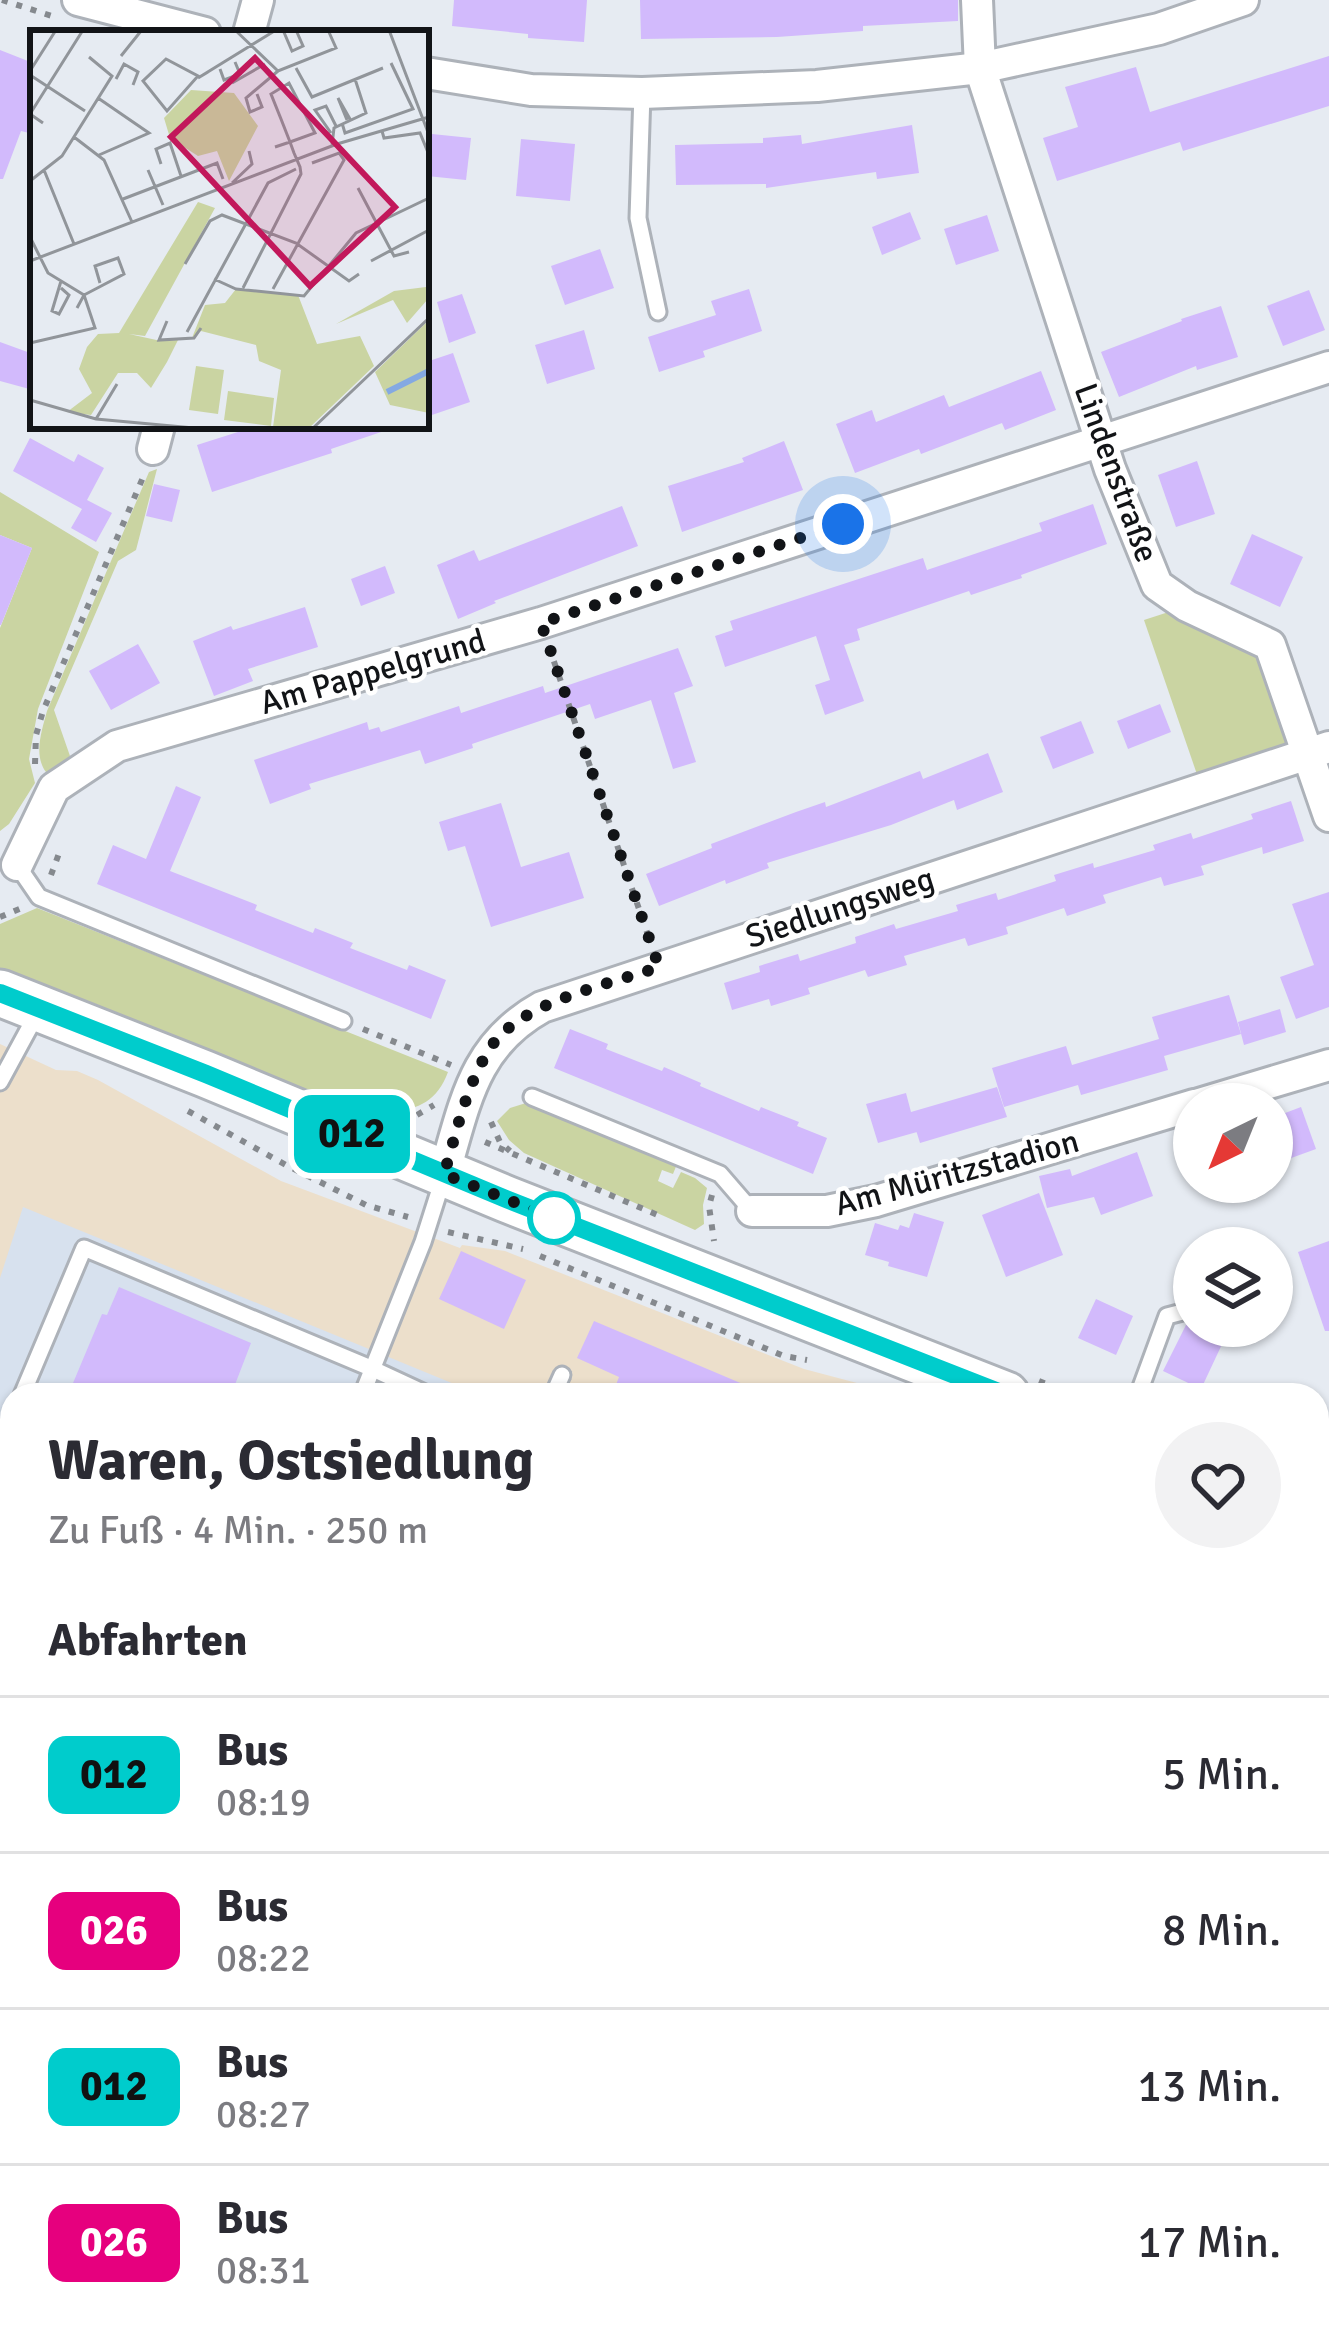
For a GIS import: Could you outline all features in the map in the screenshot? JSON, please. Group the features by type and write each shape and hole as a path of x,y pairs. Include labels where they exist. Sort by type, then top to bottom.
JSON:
{"main road":[{"path":"20,1001 975,1383"}],"street":[{"path":"78,0 193,30"},
{"path":"251,30 257,0"},
{"name":"Lindenstraße","path":"977,0 980,68 1110,469 1157,585 1187,606 1270,645 1317,742 1329,816"},
{"path":"429,73 531,90 817,86 980,68 1159,28 1243,0"},
{"name":"Am Pappelgrund","path":"54,788 117,746 541,623 1329,368"},
{"name":"Siedlungsweg","path":"444,1174 464,1108 494,1044 542,1007 1317,742"},
{"path":"16,865 54,788"},
{"name":"Am Müritzstadion","path":"1269,1083 1329,1065"},
{"name":"Am Müritzstadion","path":"752,1211 827,1211 876,1201 1173,1112"}],"lane":[{"path":"642,92 638,218 658,312"},
{"path":"16,865 39,897 343,1021"},
{"path":"0,1082 26,1037 20,1001"},
{"name":"Am Müritzstadion","path":"532,1097 720,1174 752,1211"},
{"path":"367,1383 423,1242 444,1174"},
{"path":"27,1383 84,1248 403,1383"},
{"path":"1142,1383 1167,1316 1173,1314"},
{"path":"558,1383 562,1375"}],"path":[{"path":"54,788 38,774 36,735 156,437"},
{"path":"541,623 659,967"},
{"path":"343,1021 494,1082 490,1118 500,1142 513,1153"},
{"path":"184,1108 366,1205"},
{"path":"524,1157 674,1222"}],"shaded area":[{"path":"0,1044 56,1070 77,1071 98,1080 281,1181 460,1248 505,1251 804,1369 857,1383 0,1383"},
{"path":"23,1207 452,1383 0,1383 0,1278"}],"green space":[{"path":"157,469 136,550 118,561 54,710 70,756 46,772 39,750 47,711 149,472"},
{"path":"0,492 99,552 38,709 29,759 35,783 0,831 0,628 32,548 0,535"},
{"path":"1187,606 1270,645 1309,754 1202,789 1144,620"},
{"path":"37,908 448,1072 444,1082 419,1106 390,1112 386,1124 0,968 0,924"},
{"path":"526,1103 677,1164 673,1174 662,1170 658,1181 673,1188 681,1172 707,1188 704,1224 695,1230 524,1153 497,1121 510,1108"}],"building":[{"path":"454,0 587,0 584,42 452,26"},
{"path":"640,0 958,0 958,21 777,37 641,39"},
{"path":"0,50 30,62 30,133 21,131 0,179"},
{"path":"1329,56 1329,106 1183,151 1180,142 1057,181 1043,138 1078,127 1065,87 1136,67 1150,112"},
{"path":"912,125 919,173 877,179 876,172 766,188 766,184 676,185 675,145 763,143 763,138 801,135 802,144"},
{"path":"432,134 471,138 466,180 429,176"},
{"path":"521,139 575,144 570,201 516,196"},
{"path":"910,212 921,239 882,255 872,227"},
{"path":"987,215 999,251 956,265 944,229"},
{"path":"600,249 614,288 565,305 551,266"},
{"path":"749,289 762,331 659,372 648,337 716,315 711,301"},
{"path":"1309,290 1325,330 1283,346 1267,306"},
{"path":"462,294 476,333 449,343 437,302"},
{"path":"1221,306 1238,357 1197,370 1196,366 1119,397 1101,352"},
{"path":"584,330 595,369 547,384 535,345"},
{"path":"0,342 30,353 30,389 0,381"},
{"path":"453,353 470,402 429,416 429,361"},
{"path":"1041,371 1056,410 1005,430 1002,423 855,473 836,424 872,410 876,422 944,395 949,407"},
{"path":"248,429 387,430 212,492 197,445"},
{"path":"30,438 74,462 78,454 104,468 87,500 112,513 96,542 71,528 82,509 13,471"},
{"path":"784,441 803,490 682,532 668,486 744,462 742,458"},
{"path":"1197,461 1215,514 1176,527 1158,475"},
{"path":"154,484 180,490 172,522 146,516"},
{"path":"1093,504 1107,544 1022,578 857,629 860,640 844,645 864,701 825,715 815,685 830,680 816,636 725,667 715,636 733,630 730,621 923,558 927,570 1042,531 1039,523"},
{"path":"622,506 638,546 458,619 437,565 474,550 479,561"},
{"path":"1252,534 1303,557 1280,607 1230,584"},
{"path":"0,535 32,548 1,625 0,625"},
{"path":"385,566 395,593 361,606 351,579"},
{"path":"305,607 318,647 248,669 253,681 214,696 193,641"},
{"path":"138,644 160,683 111,710 89,671"},
{"path":"678,648 693,686 674,693 696,762 673,769 651,700 595,719 590,704 425,764 420,750 309,784 311,789 270,804 254,760 367,722 369,730 379,727 381,732 459,706 461,713 543,686 545,693"},
{"path":"1160,704 1171,732 1128,749 1117,721"},
{"path":"1081,721 1094,753 1053,769 1040,737"},
{"path":"988,753 1003,792 957,810 954,800 767,863 769,868 659,906 646,874 796,812 825,802 826,807 920,771 923,779"},
{"path":"176,786 201,797 170,871 313,933 315,928 353,943 350,948 446,980 431,1019 97,884 113,845 146,859"},
{"path":"1291,801 1304,841 1263,854 1262,847 1201,866 1204,875 1164,886 1161,877 1103,895 1106,903 1067,916 1064,908 1006,927 1008,934 968,946 965,938 904,956 907,965 868,977 865,970 771,1006 769,999 732,1010 724,983 760,972 759,966 798,954 800,961 856,943 855,937 958,911 956,905 996,893 998,900 1056,881 1054,875 1155,850 1153,845 1191,833 1193,839"},
{"path":"501,803 521,867 569,852 584,898 491,927 465,846 448,851 439,822"},
{"path":"1329,892 1329,1007 1296,1019 1280,977 1314,965 1292,904"},
{"path":"1229,995 1241,1034 1164,1056 1168,1070 1081,1095 1078,1085 1004,1107 992,1068 1066,1046 1072,1065 1159,1039 1152,1017"},
{"path":"1280,1009 1286,1032 1244,1045 1238,1022"},
{"path":"570,1029 608,1044 606,1049 662,1071 664,1067 827,1138 813,1174 554,1068"},
{"path":"997,1087 1007,1117 920,1143 917,1132 878,1143 866,1104 906,1093 911,1112"},
{"path":"1301,1107 1316,1149 1293,1157 1293,1110"},
{"path":"1137,1152 1153,1196 1101,1215 1094,1197 1047,1208 1039,1176 1070,1169 1072,1176"},
{"path":"1039,1193 1063,1255 1006,1277 982,1215"},
{"path":"914,1213 944,1222 927,1277 865,1255 875,1223 909,1228"},
{"path":"1329,1241 1329,1331 1325,1331 1298,1252"},
{"path":"461,1251 526,1280 504,1329 439,1299"},
{"path":"119,1287 251,1343 236,1383 73,1383 102,1314 107,1315"},
{"path":"1096,1299 1133,1316 1116,1355 1078,1338"},
{"path":"594,1321 741,1383 617,1383 619,1377 577,1358"},
{"path":"1175,1347 1221,1347 1204,1383 1188,1383 1163,1371"}],"bus line":[{"name":"012","path":"0,993 975,1383"}],"route":[{"path":"554,1218 444,1174 477,1075 494,1044 522,1018 659,967 541,623 843,524"}]}
